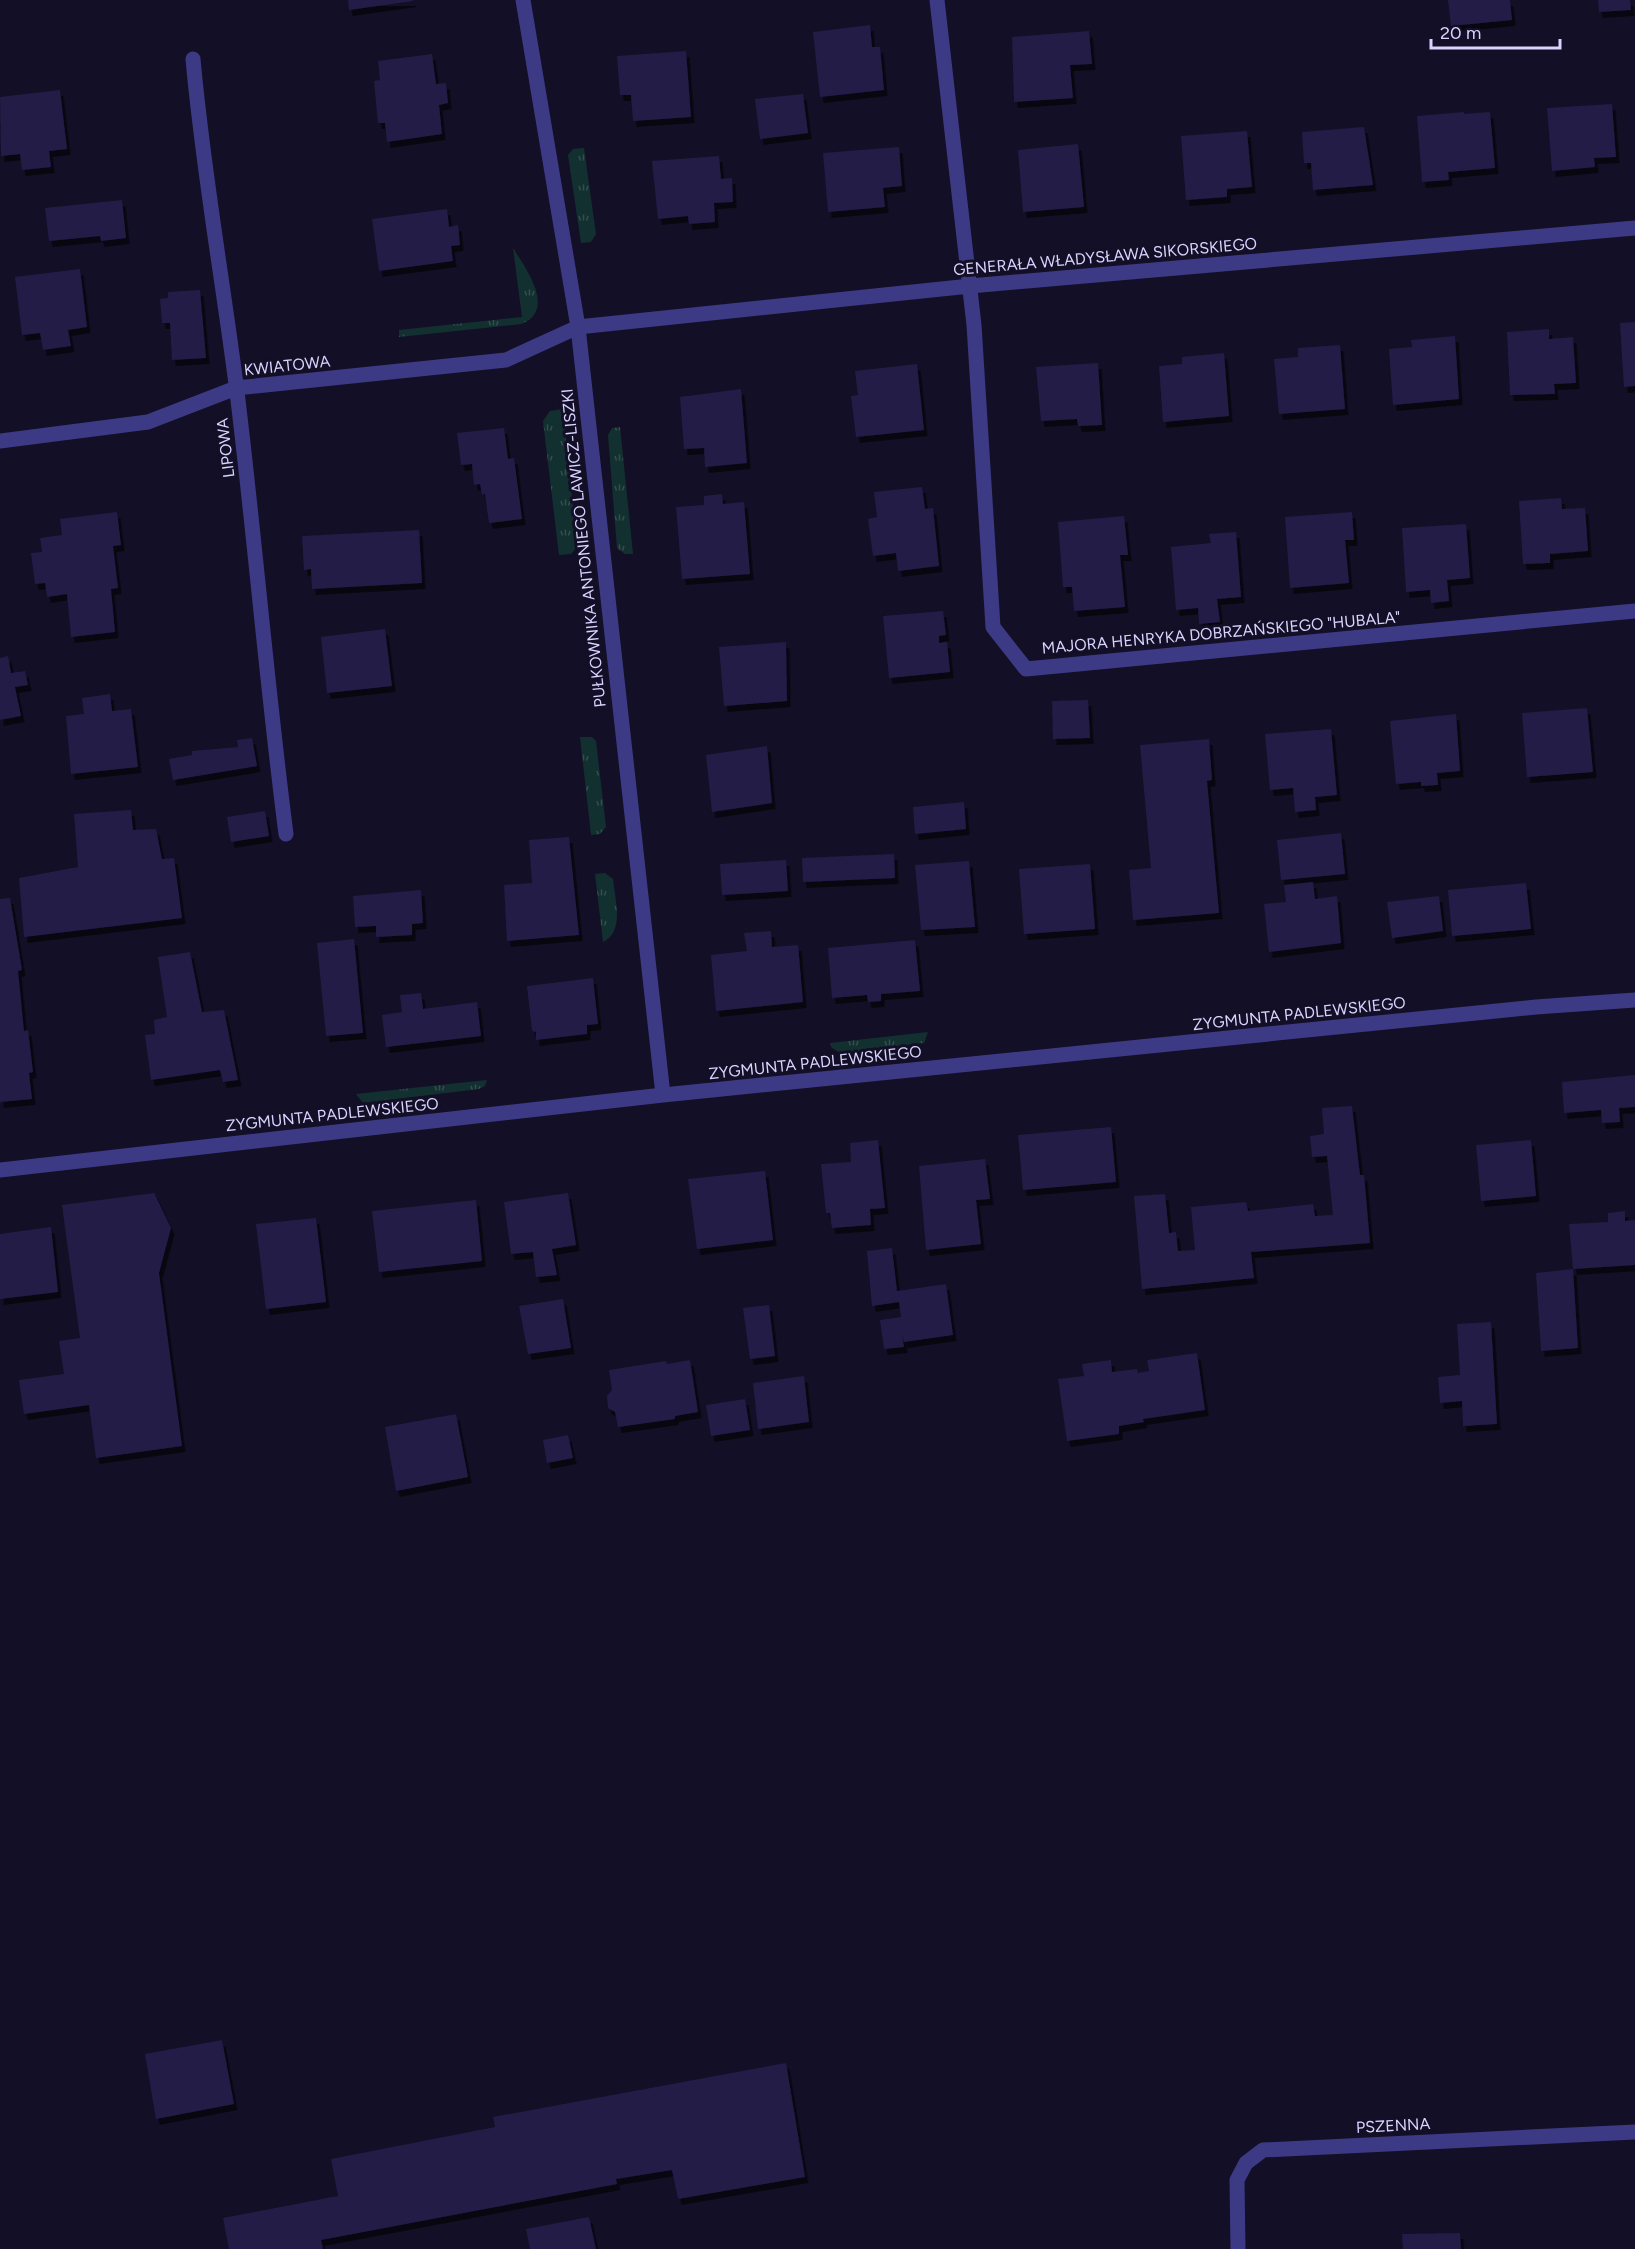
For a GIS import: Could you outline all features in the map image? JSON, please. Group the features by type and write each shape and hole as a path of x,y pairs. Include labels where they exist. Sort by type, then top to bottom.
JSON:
{"street":[{"name":"PUŁKOWNIKA ANTONIEGO LAWICZ-LISZKI","path":"523,0 578,327 663,1095"},
{"path":"937,0 970,286"},
{"name":"LIPOWA","path":"193,59 200,139 236,388 267,683 286,834"},
{"name":"GENERAŁA WŁADYSŁAWA SIKORSKIEGO","path":"578,327 970,286 1635,228"},
{"name":"MAJORA HENRYKA DOBRZAŃSKIEGO \"HUBALA\"","path":"970,286 993,627 1026,669 1635,611"},
{"name":"KWIATOWA","path":"0,441 148,422 236,388 506,360 578,327"},
{"name":"ZYGMUNTA PADLEWSKIEGO","path":"0,1170 663,1095 1536,1007 1635,1000"},
{"name":"PSZENNA","path":"1238,2249 1237,2180 1246,2163 1263,2150 1635,2132"}],"green space":[{"path":"584,148 596,234 591,242 581,243 568,155 573,149"},
{"path":"513,248 531,278 538,299 537,309 532,318 521,324 399,337 399,330 522,317"},
{"path":"563,409 577,547 571,554 559,555 543,421 550,411"},
{"path":"620,427 633,554 625,554 617,548 608,435 612,428"},
{"path":"580,737 592,737 596,741 606,827 600,834 591,835"},
{"path":"605,873 613,879 617,914 614,930 603,942 595,874"},
{"path":"928,1032 924,1043 840,1053 831,1047 830,1043"},
{"path":"487,1080 485,1086 479,1089 363,1103 356,1094"}],"building":[{"path":"348,0 413,0 413,1 349,10"},
{"path":"1448,0 1510,0 1512,20 1451,26"},
{"path":"1598,0 1630,0 1631,10 1599,12"},
{"path":"870,25 872,47 880,47 884,90 820,97 813,32"},
{"path":"1089,31 1092,64 1070,65 1073,98 1014,102 1012,37"},
{"path":"686,51 691,117 633,121 631,95 620,95 617,56"},
{"path":"432,54 436,84 446,83 448,103 439,105 442,134 387,142 385,123 378,123 374,81 380,80 378,61"},
{"path":"60,90 67,149 49,151 51,167 22,170 20,154 1,156 0,97"},
{"path":"803,94 808,133 760,139 755,99"},
{"path":"1612,104 1616,157 1594,158 1595,167 1552,171 1547,108"},
{"path":"1464,112 1464,114 1490,112 1495,168 1448,172 1449,180 1422,182 1417,116"},
{"path":"1364,127 1373,185 1313,190 1311,163 1304,163 1302,132"},
{"path":"1247,131 1252,187 1227,189 1227,197 1186,200 1181,136"},
{"path":"1078,144 1084,207 1023,212 1018,150"},
{"path":"899,147 902,186 883,188 885,207 828,212 823,153"},
{"path":"719,156 721,179 732,178 733,202 714,203 715,222 689,224 688,216 658,219 652,161"},
{"path":"122,200 126,238 101,241 100,236 49,241 45,208"},
{"path":"447,209 449,227 458,225 460,245 451,246 453,261 379,271 372,219"},
{"path":"80,269 87,327 68,330 71,346 43,350 40,333 22,335 15,277"},
{"path":"200,290 206,358 172,360 170,323 162,323 160,299 168,298 168,292"},
{"path":"1635,322 1635,386 1624,387 1620,323"},
{"path":"1549,329 1549,339 1573,337 1576,383 1554,384 1555,394 1510,395 1507,332"},
{"path":"1455,336 1459,399 1393,405 1389,349 1412,347 1411,340"},
{"path":"1340,345 1345,409 1279,414 1274,359 1298,357 1298,348"},
{"path":"1224,353 1229,416 1163,422 1159,366 1182,364 1182,357"},
{"path":"1098,363 1102,425 1078,426 1077,419 1041,421 1036,367"},
{"path":"917,364 924,430 856,437 851,396 858,395 855,371"},
{"path":"741,389 747,463 705,467 704,448 684,449 680,397"},
{"path":"504,428 508,459 514,458 522,519 489,523 485,494 482,495 480,484 474,485 472,464 461,465 457,433"},
{"path":"922,487 925,509 933,508 939,566 898,571 896,553 873,556 868,519 877,517 874,492"},
{"path":"722,494 723,504 744,502 750,574 682,579 676,507 704,505 704,496"},
{"path":"1561,498 1562,509 1585,508 1588,551 1550,554 1550,563 1523,564 1519,501"},
{"path":"117,512 121,545 113,546 118,588 111,589 115,632 71,637 67,594 47,597 45,583 35,584 31,553 42,552 40,538 62,535 60,519"},
{"path":"1352,512 1354,540 1345,540 1349,583 1290,588 1285,517"},
{"path":"1124,516 1128,555 1120,555 1125,607 1074,611 1072,587 1063,587 1058,522"},
{"path":"1466,524 1470,578 1447,580 1449,601 1431,603 1430,590 1406,592 1402,528"},
{"path":"419,530 422,583 312,589 311,569 304,570 302,536"},
{"path":"1236,532 1241,597 1217,599 1220,622 1199,624 1198,608 1176,610 1171,547 1211,543 1209,534"},
{"path":"943,611 946,635 939,636 939,643 947,642 950,672 889,678 883,616"},
{"path":"385,629 392,686 327,693 321,637"},
{"path":"786,642 787,701 724,706 719,647"},
{"path":"8,656 11,673 25,671 28,685 15,687 21,716 0,720 0,658"},
{"path":"110,694 112,711 131,709 138,767 71,774 66,716 84,714 82,698"},
{"path":"1088,700 1090,738 1053,739 1052,701"},
{"path":"1587,708 1593,772 1527,777 1522,713"},
{"path":"1456,714 1460,771 1437,773 1438,785 1421,786 1421,782 1396,784 1390,721"},
{"path":"1331,729 1337,795 1315,797 1316,810 1295,812 1293,788 1270,790 1265,734"},
{"path":"252,738 257,766 173,780 169,759 192,755 192,751 238,747 237,740"},
{"path":"1209,739 1212,780 1207,781 1219,913 1133,920 1129,870 1151,868 1140,745"},
{"path":"767,746 772,803 712,812 706,755"},
{"path":"964,802 966,829 915,834 913,807"},
{"path":"131,810 133,830 156,829 162,859 174,858 182,918 24,937 19,878 78,867 74,814"},
{"path":"265,811 269,836 231,842 227,817"},
{"path":"1341,833 1345,874 1281,880 1277,840"},
{"path":"569,837 579,935 507,941 504,885 532,883 529,840"},
{"path":"894,854 895,878 803,882 802,858"},
{"path":"786,860 788,891 722,895 720,864"},
{"path":"969,861 975,927 921,930 915,865"},
{"path":"1090,864 1095,929 1024,934 1019,869"},
{"path":"1313,882 1315,899 1337,896 1341,943 1269,952 1264,904 1286,902 1284,885"},
{"path":"1526,883 1531,929 1452,936 1448,890"},
{"path":"421,890 423,923 412,924 412,935 376,937 376,926 355,927 353,896"},
{"path":"1439,896 1443,931 1392,938 1387,902"},
{"path":"10,898 22,970 18,971 24,1031 28,1030 33,1072 29,1073 32,1099 0,1102 0,899"},
{"path":"771,931 772,947 798,945 803,1002 716,1011 711,955 747,951 744,933"},
{"path":"354,939 363,1033 326,1036 317,943"},
{"path":"915,940 920,991 881,994 881,1001 868,1002 867,995 832,998 828,948"},
{"path":"190,952 202,1012 224,1010 238,1080 223,1082 220,1070 151,1080 145,1035 155,1034 154,1020 167,1017 158,957"},
{"path":"593,978 598,1024 587,1025 587,1034 536,1040 536,1032 532,1031 527,986"},
{"path":"421,993 423,1009 477,1002 481,1036 386,1047 382,1015 402,1012 400,995"},
{"path":"1635,1075 1635,1107 1619,1108 1620,1122 1602,1123 1601,1110 1564,1113 1562,1082"},
{"path":"1352,1106 1360,1175 1364,1175 1370,1243 1251,1252 1254,1278 1142,1289 1134,1196 1165,1194 1169,1233 1176,1232 1178,1251 1195,1250 1191,1207 1246,1202 1248,1211 1313,1204 1315,1216 1333,1215 1327,1156 1312,1157 1310,1136 1324,1134 1322,1108"},
{"path":"1111,1127 1116,1182 1023,1190 1018,1135"},
{"path":"878,1140 885,1208 870,1209 871,1225 832,1228 830,1213 826,1213 821,1164 851,1162 850,1143"},
{"path":"1531,1140 1536,1196 1481,1201 1476,1145"},
{"path":"985,1159 990,1199 976,1200 981,1244 926,1250 919,1166"},
{"path":"765,1171 773,1240 697,1249 688,1179"},
{"path":"154,1193 171,1228 159,1273 182,1446 96,1458 89,1405 24,1414 19,1380 64,1374 59,1341 80,1338 62,1205"},
{"path":"568,1193 576,1245 552,1249 557,1275 536,1277 533,1252 511,1254 504,1202"},
{"path":"476,1200 482,1261 379,1272 372,1211"},
{"path":"1625,1211 1625,1221 1635,1220 1635,1265 1573,1269 1569,1224 1608,1222 1608,1213"},
{"path":"316,1218 326,1302 266,1309 256,1224"},
{"path":"51,1227 58,1292 0,1299 0,1234"},
{"path":"892,1248 897,1291 946,1284 953,1335 904,1342 902,1334 904,1347 884,1349 880,1320 901,1317 899,1302 872,1306 867,1251"},
{"path":"1573,1269 1578,1348 1541,1351 1536,1273"},
{"path":"563,1299 571,1348 528,1354 519,1306"},
{"path":"769,1305 775,1356 750,1359 743,1308"},
{"path":"1491,1322 1497,1424 1463,1426 1462,1401 1440,1403 1438,1377 1460,1375 1457,1324"},
{"path":"1197,1353 1205,1410 1143,1419 1144,1422 1119,1426 1119,1434 1067,1441 1058,1379 1084,1376 1082,1364 1111,1360 1112,1372 1137,1369 1138,1373 1149,1371 1147,1360"},
{"path":"690,1360 698,1412 675,1416 675,1419 618,1427 615,1412 608,1408 607,1396 612,1390 609,1370 666,1361 667,1364"},
{"path":"804,1376 809,1422 758,1429 753,1383"},
{"path":"745,1399 750,1430 711,1436 706,1405"},
{"path":"456,1414 468,1477 396,1491 385,1427"},
{"path":"568,1435 573,1458 547,1463 543,1440"},
{"path":"222,2040 234,2104 156,2119 145,2054"},
{"path":"786,2063 805,2177 678,2199 672,2170 616,2179 617,2184 321,2240 323,2249 229,2249 223,2218 338,2196 331,2159 495,2127 493,2117"},
{"path":"589,2217 596,2249 530,2249 526,2229"},
{"path":"1460,2233 1461,2249 1403,2249 1402,2234"}]}
